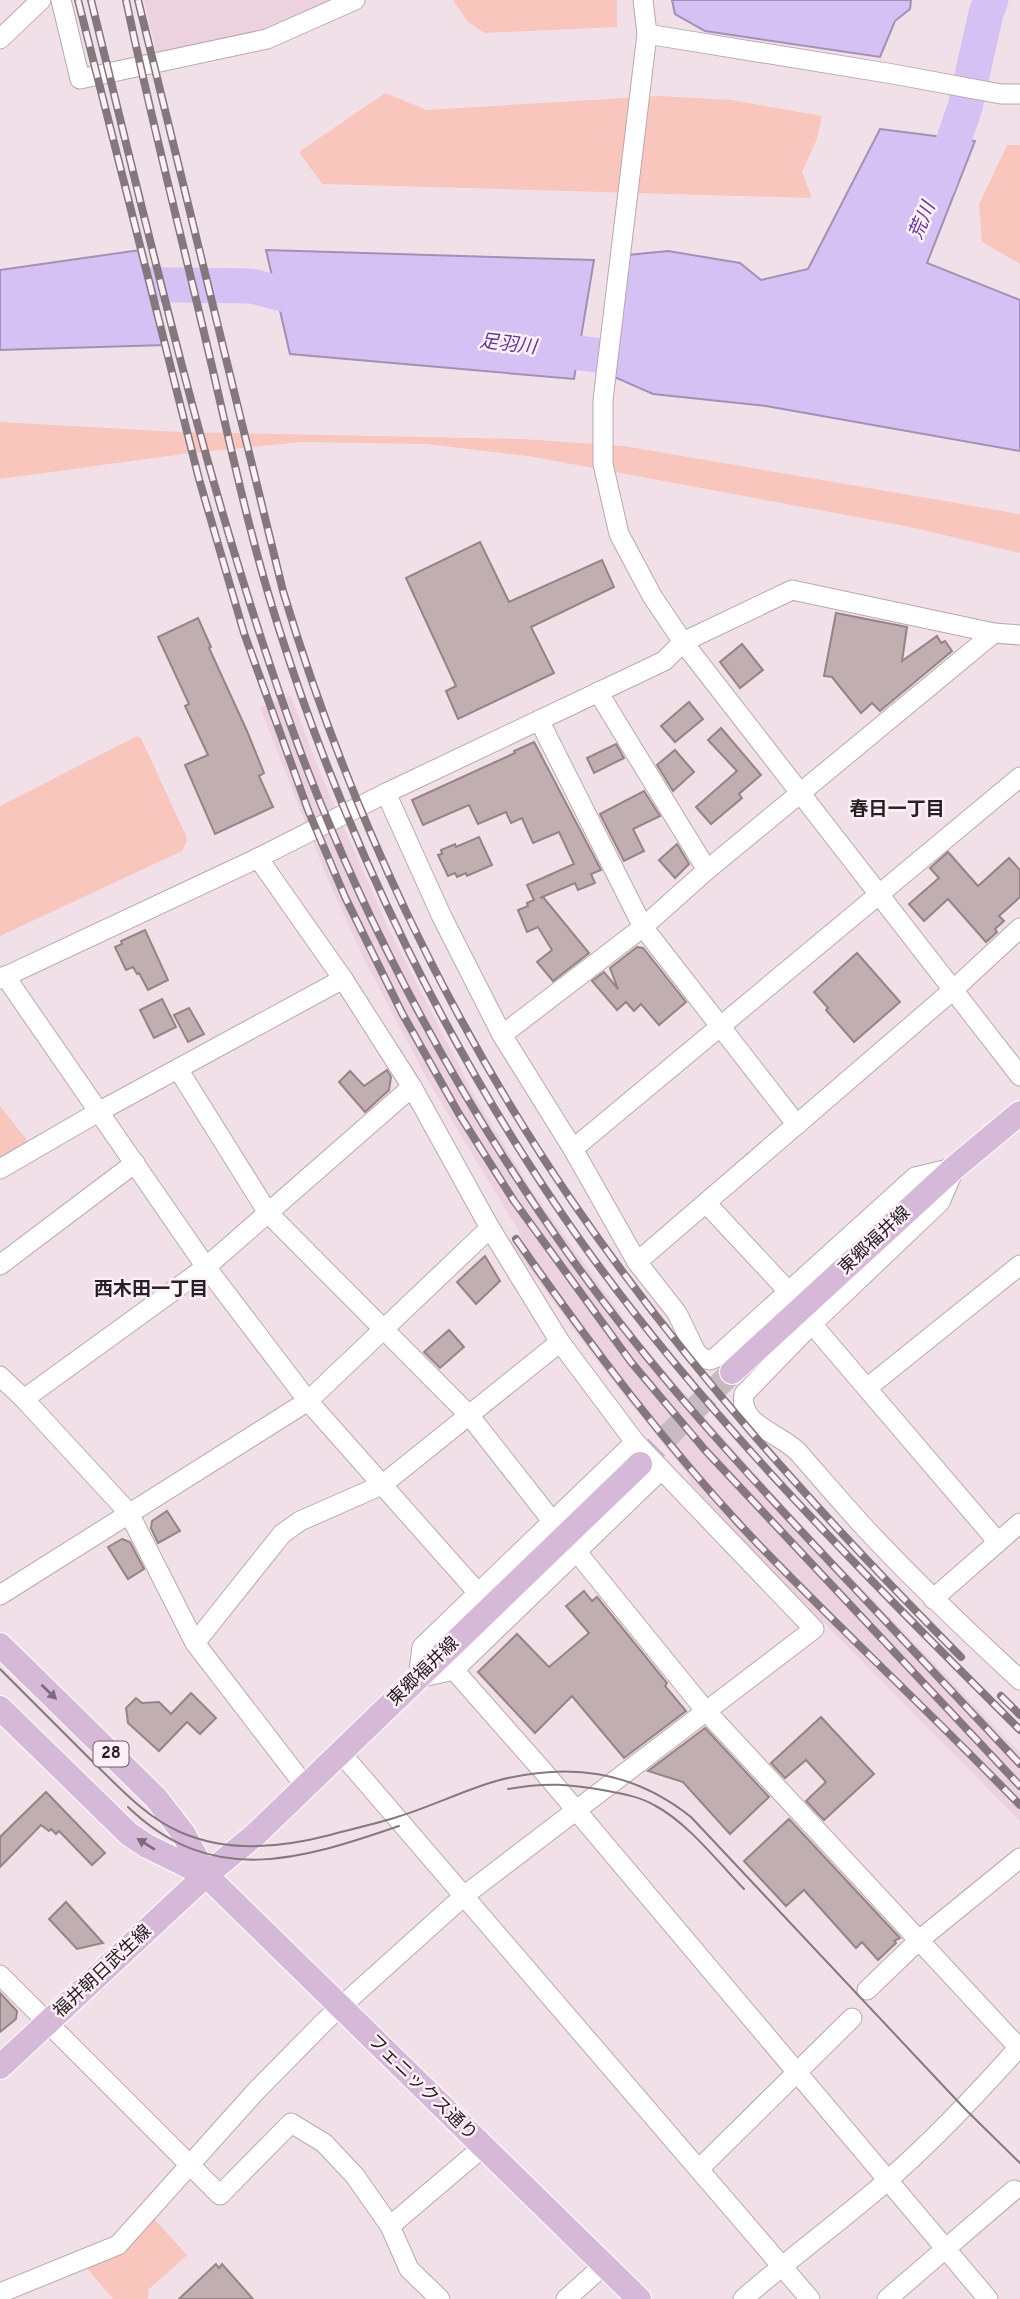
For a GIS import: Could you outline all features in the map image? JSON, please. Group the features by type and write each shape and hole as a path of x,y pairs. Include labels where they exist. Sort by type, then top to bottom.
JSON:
{"main road":[{"name":"東郷福井線","path":"732,1372 954,1168 1020,1113"},
{"name":"東郷福井線","path":"206,1875 255,1835 645,1459"},
{"name":"フェニックス通り","path":"0,1645 156,1798 183,1833 206,1875 639,2299"},
{"name":"フェニックス通り","path":"0,1708 130,1834 147,1846 206,1875"},
{"name":"福井朝日武生線","path":"0,2067 206,1875"}],"street":[{"path":"0,39 41,0"},
{"path":"61,0 80,79 267,39 355,0"},
{"path":"643,0 647,34 603,400 603,464 615,520 627,552 683,642 1020,1076"},
{"path":"647,34 1011,94"},
{"path":"479,1594 308,1401 206,1267 100,1111 3,978 664,662 683,642 792,590 994,633 1020,636"},
{"path":"502,1035 643,927 707,870 994,633"},
{"path":"598,692 707,870"},
{"path":"539,720 643,927 797,1125"},
{"path":"573,1149 878,892 1020,777"},
{"path":"386,793 442,916 502,1035 573,1149 637,1262 677,1313 696,1352 706,1360 715,1358 915,1177 954,1168"},
{"path":"0,2293 118,2245 256,2091 339,2007 465,1895 814,1629 645,1459 560,1342 490,1228 412,1087 343,979 258,858"},
{"path":"637,1262 953,990 1020,928"},
{"path":"0,1169 100,1111 343,979"},
{"path":"178,1069 268,1213 468,1415 553,1522"},
{"path":"24,1399 206,1267 412,1087"},
{"path":"0,1265 135,1163"},
{"path":"954,1168 940,1202 812,1324 744,1394 742,1404 745,1412 757,1423 795,1449 933,1599 1020,1681"},
{"path":"706,1203 789,1292"},
{"path":"0,1595 308,1401 490,1228"},
{"path":"867,1388 1020,1265"},
{"path":"812,1324 998,1542"},
{"path":"195,1643 282,1534 300,1521 382,1485 560,1342"},
{"path":"0,1376 129,1513 195,1643 305,1786"},
{"path":"645,1459 576,1552 454,1670 418,1678 422,1647 553,1522 645,1459"},
{"path":"933,1599 1020,1523"},
{"path":"576,1552 705,1710 918,1941 1020,2047 958,2116 888,2181 781,2265 743,2299"},
{"path":"454,1670 988,2299"},
{"path":"341,1753 810,2299"},
{"path":"867,1990 918,1941 1020,1858"},
{"path":"0,1975 220,2195 291,2123 324,2143 355,2176 390,2226 409,2269 440,2299"},
{"path":"699,2169 852,2018"},
{"path":"390,2226 482,2147"},
{"path":"887,2299 1014,2190"},
{"path":"566,2299 604,2265"}],"shaded area":[{"path":"144,0 337,0 265,32 157,57"},
{"path":"453,0 617,0 617,27 484,33 467,21"},
{"path":"385,93 427,110 659,96 731,100 822,116 817,139 802,172 812,198 322,184 299,152"},
{"path":"1007,145 1020,145 1020,264 982,242 979,205"},
{"path":"0,422 179,432 522,439 624,446 1020,514 1020,553 910,527 528,456 426,444 301,442 183,454 0,479"},
{"path":"291,696 322,777 386,923 473,1093 530,1188 642,1344 699,1410 789,1512 1020,1753 1020,1821 732,1530 690,1483 689,1476 596,1360 509,1241 520,1233 427,1079 363,957 330,885 260,708"},
{"path":"137,736 141,738 186,836 187,841 182,851 0,936 0,806"},
{"path":"0,1106 34,1149 0,1167"},
{"path":"154,2219 187,2255 148,2290 148,2299 113,2299 87,2268 120,2253"}],"water":[{"path":"672,0 911,0 910,9 895,21 880,57 705,31 675,14"},
{"path":"880,129 975,141 927,263 1020,300 1020,451 766,406 653,394 612,376 628,255 668,251 740,263 761,280 808,269"},
{"path":"140,250 165,345 0,350 0,270"},
{"path":"266,250 594,260 574,379 290,354"}],"building":[{"path":"480,542 509,602 602,560 614,587 531,627 554,673 458,719 446,691 456,686 406,578"},
{"path":"836,613 907,627 902,661 937,636 941,643 945,641 952,651 880,711 872,703 861,713 832,677 824,676"},
{"path":"198,618 264,773 259,776 273,807 215,834 185,765 208,755 185,706 189,704 158,637"},
{"path":"742,644 763,670 740,688 720,662"},
{"path":"689,702 703,719 675,742 661,726"},
{"path":"721,728 761,775 739,794 742,798 711,824 696,807 737,771 708,740"},
{"path":"534,742 601,870 591,874 595,883 578,890 575,883 540,898 543,897 589,953 553,981 537,962 552,950 538,927 527,932 518,910 534,900 527,885 574,864 559,832 533,843 522,818 511,823 506,812 478,824 469,805 423,825 412,800"},
{"path":"616,744 624,758 594,773 587,758"},
{"path":"675,750 694,772 673,791 657,765"},
{"path":"644,791 660,816 633,829 644,851 624,861 600,814"},
{"path":"479,837 492,865 467,876 466,873 457,877 455,873 448,876 438,855 442,854 441,850"},
{"path":"677,844 689,864 675,878 659,860"},
{"path":"948,852 978,886 1009,858 1020,870 1020,897 999,916 1004,921 986,942 948,899 924,921 909,904 939,878 930,868"},
{"path":"145,930 168,980 148,990 133,967 126,970 115,947 122,944 121,941"},
{"path":"637,947 643,948 686,1002 659,1025 641,1004 634,1011 626,1002 617,1010 592,981 604,972 618,989 610,968"},
{"path":"857,953 900,1002 854,1042 814,992"},
{"path":"162,999 176,1027 154,1038 140,1010"},
{"path":"189,1008 204,1034 188,1042 174,1015"},
{"path":"387,1070 391,1077 389,1090 365,1112 339,1082 350,1071 364,1086"},
{"path":"485,1256 500,1281 476,1304 457,1282"},
{"path":"449,1330 464,1347 440,1368 424,1352"},
{"path":"167,1511 180,1531 158,1543 151,1528 152,1521"},
{"path":"122,1539 130,1542 144,1569 128,1579 108,1547"},
{"path":"584,1591 592,1601 597,1597 667,1683 665,1686 686,1711 624,1758 572,1696 535,1733 478,1672 517,1634 549,1667 589,1633 566,1606"},
{"path":"191,1693 216,1718 200,1734 187,1722 159,1751 128,1723 126,1708 136,1698 142,1703 159,1702 171,1714"},
{"path":"821,1717 874,1774 824,1820 806,1801 826,1782 806,1760 785,1778 771,1763"},
{"path":"705,1728 769,1797 730,1834 683,1782 648,1771"},
{"path":"46,1792 105,1853 92,1865 59,1831 56,1834 41,1825 0,1867 0,1837"},
{"path":"789,1819 900,1938 894,1941 896,1943 878,1960 862,1942 856,1948 804,1890 786,1906 744,1861"},
{"path":"66,1902 103,1943 77,1949 49,1919"},
{"path":"0,1993 17,2011 16,2019 0,2032"},
{"path":"216,2264 219,2268 222,2264 253,2299 179,2299"}],"waterway":[{"name":"荒川","path":"939,183 965,107 991,0"},
{"name":"足羽川","path":"104,284 251,286 322,304"},
{"name":"足羽川","path":"530,347 645,361"}],"tunnel":[{"path":"640,1464 732,1372"}],"tram line":[{"path":"0,1669 143,1809 180,1832 217,1843 254,1846 311,1839 389,1820 483,1785 523,1775 549,1772 598,1774 646,1789 691,1817 965,2109 1020,2163"},
{"path":"508,1789 534,1785 570,1785 643,1800 678,1821 744,1889"},
{"path":"128,1807 160,1832 192,1849 225,1858 258,1860 292,1856 327,1849 399,1826"}],"railway":[{"path":"78,0 199,479 244,633 308,810 345,897 402,1013 459,1114 514,1201 631,1362 705,1450 1020,1786"},
{"path":"91,0 210,471 267,656 325,815 384,945 417,1009 488,1133 567,1252 628,1334 761,1488 1020,1764"},
{"path":"126,0 240,487 280,632 337,791 407,947 446,1023 533,1170 629,1306 734,1433 790,1494 1020,1730"},
{"path":"138,0 283,591 338,752 370,831 443,986 527,1133 617,1265 662,1324 807,1495 961,1657"},
{"path":"516,1239 632,1397 694,1473 792,1579 1020,1805"},
{"path":"1001,1696 1020,1715"}],"district":[{"name":"春日一丁目","path":"897,810"},
{"name":"西木田一丁目","path":"151,1290"}]}
